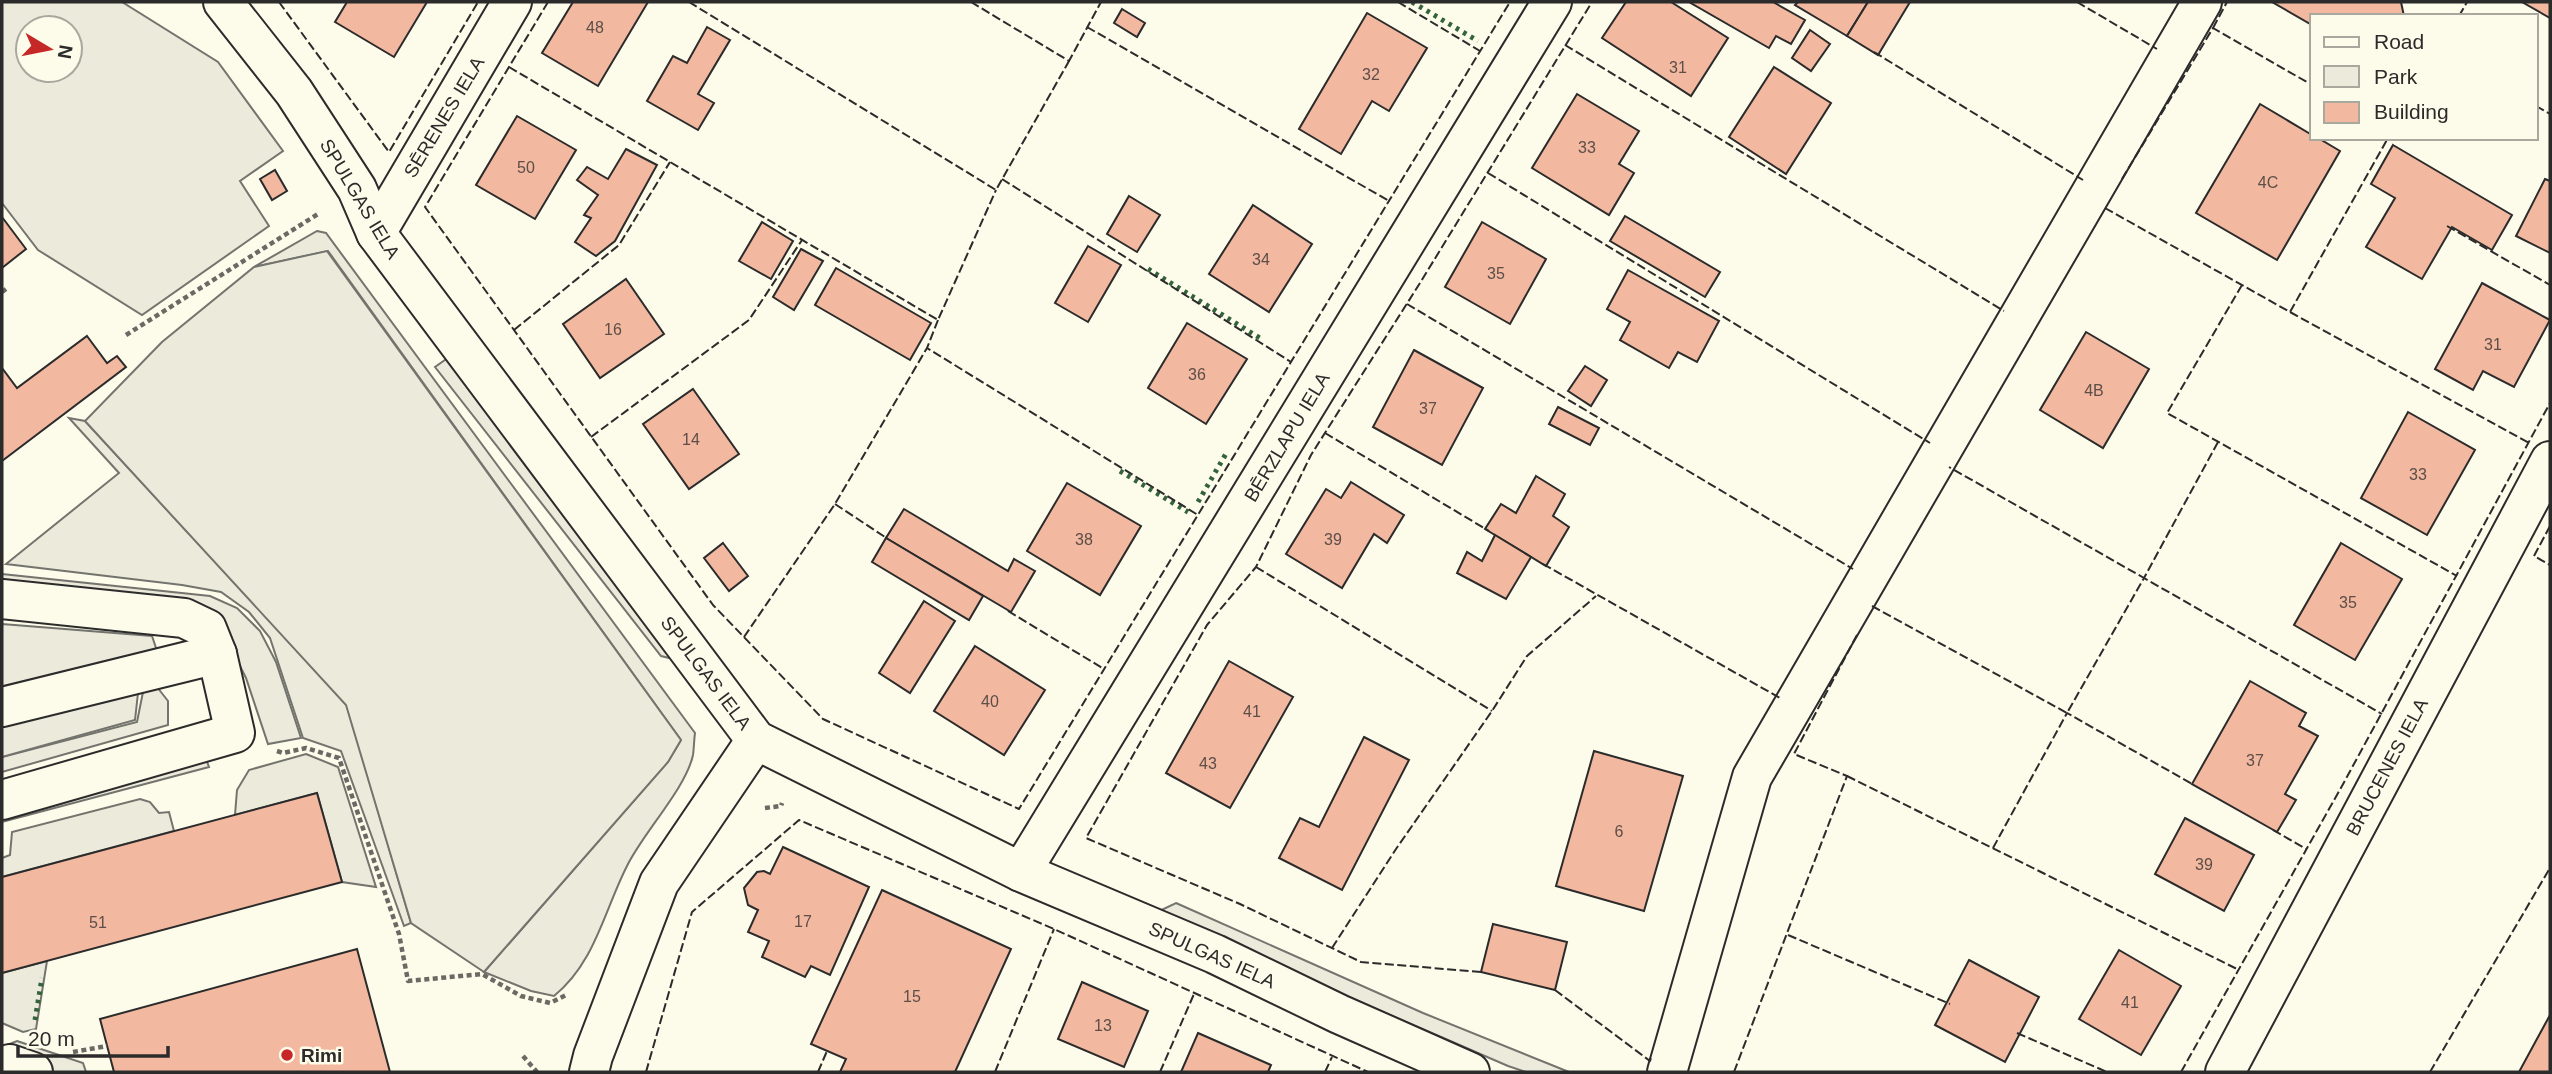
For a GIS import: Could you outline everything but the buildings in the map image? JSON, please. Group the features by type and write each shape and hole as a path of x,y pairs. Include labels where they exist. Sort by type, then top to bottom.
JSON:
{"street":[{"name":"SPULGAS IELA","path":"223,2 294,92 357,189 376,233 756,740 1021,872 1215,954 1339,1014 1469,1072"},
{"name":"SĒRENES IELA","path":"376,233 512,2"},
{"name":"BĒRZLAPU IELA","path":"1021,872 1552,2"},
{"path":"1667,1072 1752,777 2202,2"},
{"name":"BRUCENES IELA","path":"2225,1072 2550,461"},
{"path":"2,599 184,618 207,629 217,654 235,733 2,800"},
{"path":"2,708 217,654"},
{"path":"589,1072 659,883 756,740"}],"path":[{"path":"126,335 357,189"},
{"path":"235,733 283,753 306,748 339,758 399,934 408,981 482,974 521,996 550,1003 573,992"},
{"path":"523,1056 537,1072"}],"green space":[{"path":"317,231 326,233 695,733 693,755 682,782 634,853 589,952 568,983 554,996 531,991 484,972 668,762 681,740 328,251 254,267"},
{"path":"69,418 85,421 347,705 411,923 404,926 341,751 303,738 270,638 249,612 221,592 6,564 119,473"},
{"path":"2,624 152,636 157,651 2,690"},
{"path":"157,687 168,701 168,725 2,772 2,757 137,722 143,692"},
{"path":"306,754 338,767 376,887 342,882 317,793 235,815 237,790 249,770"},
{"path":"140,799 150,802 159,813 169,812 174,831 2,877 2,858 10,855 12,832"},
{"path":"47,961 36,1029 23,1032 2,1023 2,973"}],"shaded area":[{"path":"2,2 122,2 218,62 283,151 240,181 269,226 142,315 38,250 2,203"},
{"path":"327,251 681,740 668,762 484,972 411,923 346,705 85,421 162,342 254,267"},
{"path":"452,355 686,662 661,656 435,367"},
{"path":"2,574 210,596 237,608 260,631 276,662 301,738 268,744 246,678 231,648 2,594"},
{"path":"138,693 135,720 2,757 2,726"},
{"path":"203,751 209,767 2,822 2,805"},
{"path":"1176,903 1423,1013 1569,1072 1526,1072 1508,1066 1155,913"},
{"path":"17,1041 83,1063 86,1072 2,1072 2,1047"}],"hedge":[{"path":"1412,2 1478,41"},
{"path":"1148,269 1263,340"},
{"path":"1198,502 1227,452"},
{"path":"1120,471 1188,512"},
{"path":"35,1020 42,978"}],"fence":[{"path":"279,2 389,152 478,2"},
{"path":"548,2 425,207 713,605 823,719 1019,809 1510,2"},
{"path":"689,2 996,190 1069,61"},
{"path":"971,2 1069,61 1101,2"},
{"path":"1398,2 1480,51"},
{"path":"1481,972 1361,962 1240,904 1086,838 1207,625 1256,567 1311,455 1592,2"},
{"path":"2077,2 2157,49"},
{"path":"2213,28 2227,2"},
{"path":"2460,14 2467,2"},
{"path":"1087,27 1389,201"},
{"path":"2122,179 2213,28 2310,84"},
{"path":"1565,45 2004,311"},
{"path":"1874,52 2083,180"},
{"path":"509,67 938,320 996,190"},
{"path":"2538,107 2550,114"},
{"path":"2105,208 2290,312 2387,140"},
{"path":"514,330 619,245 670,162"},
{"path":"1488,173 1930,443"},
{"path":"1002,179 1291,362"},
{"path":"2447,226 2550,285"},
{"path":"591,437 749,320 802,240"},
{"path":"2242,285 2167,413 2457,576"},
{"path":"1407,304 1853,569"},
{"path":"2290,312 2529,443"},
{"path":"938,320 927,348 1198,515"},
{"path":"744,637 835,504 927,348"},
{"path":"2181,1072 2342,786 2550,403"},
{"path":"1325,433 1489,531"},
{"path":"2218,442 2144,578 2382,714"},
{"path":"1872,606 2067,713 2144,578 1949,467"},
{"path":"835,504 888,539"},
{"path":"2550,526 2534,556 2550,565"},
{"path":"1543,564 1780,698"},
{"path":"1256,567 1492,711"},
{"path":"1332,948 1527,656 1596,596"},
{"path":"1008,611 1104,669"},
{"path":"1734,1072 1847,776 1794,754 1858,633"},
{"path":"1993,848 2067,713 2194,785"},
{"path":"1847,776 2239,970"},
{"path":"646,1072 692,912 799,820 1054,929 1368,1072"},
{"path":"2273,830 2306,849"},
{"path":"2430,1072 2550,868"},
{"path":"995,1072 1054,929"},
{"path":"1788,935 1950,1004"},
{"path":"1555,990 1650,1061 1651,1058"},
{"path":"1160,1072 1194,994"},
{"path":"2017,1033 2107,1072"},
{"path":"818,1072 827,1051"},
{"path":"1325,1072 1332,1057"}],"place":[{"name":"Rimi","path":"287,1055"}]}
